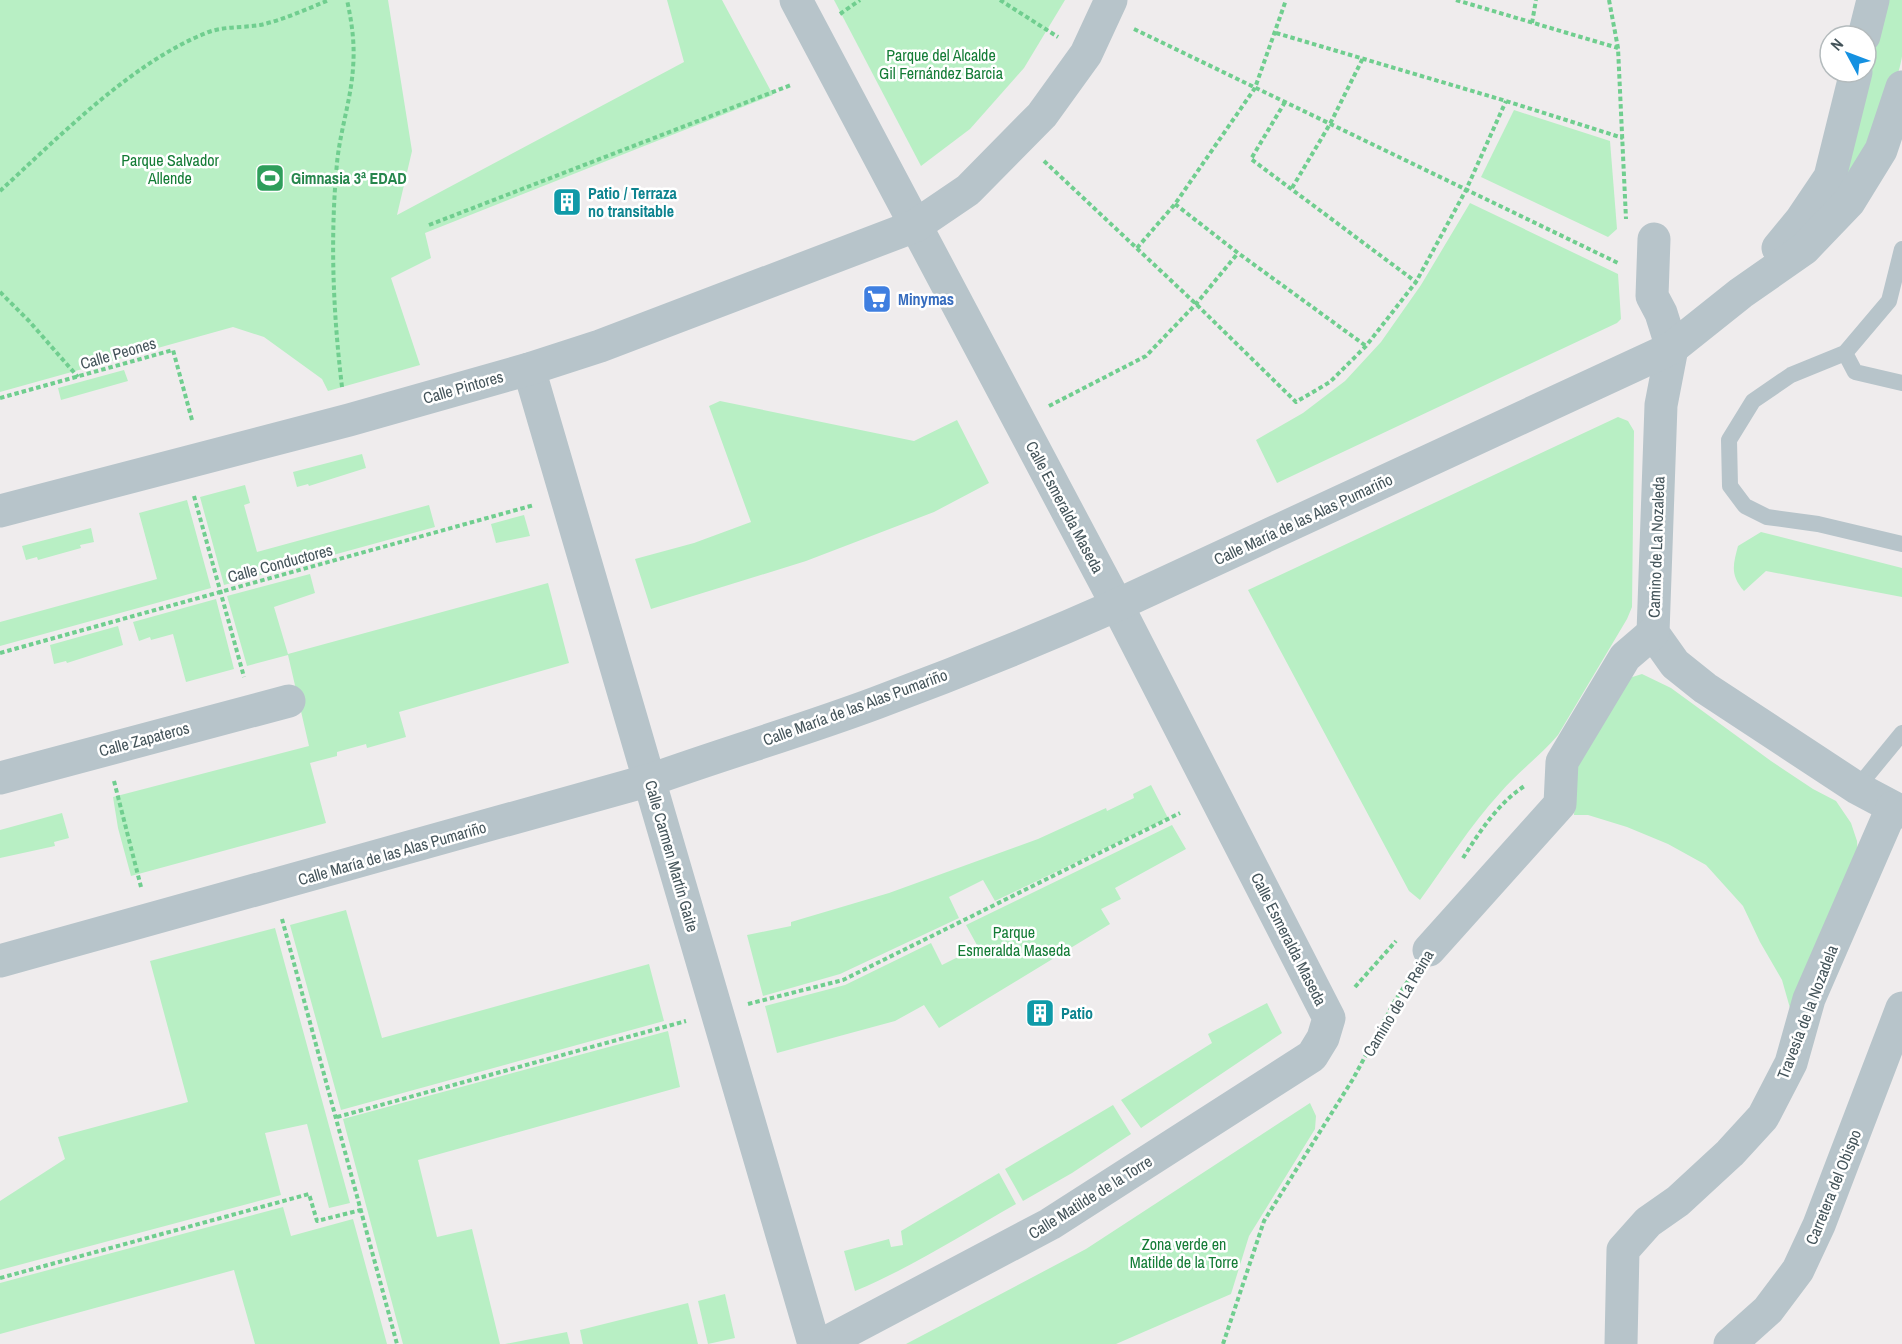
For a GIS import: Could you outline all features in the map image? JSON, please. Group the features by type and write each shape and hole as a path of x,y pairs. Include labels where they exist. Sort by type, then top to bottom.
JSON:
{"street":[{"name":"Calle Esmeralda Maseda","path":"796,0 1117,605 1329,1018"},
{"name":"Calle Pintores","path":"0,511 349,420 529,369 610,342 915,226 969,190 1042,116 1086,54 1111,0"},
{"path":"1867,24 1873,0"},
{"path":"1741,293 1801,220 1830,177 1853,84"},
{"path":"1654,239 1652,296 1672,348 1741,293 1804,249 1849,202 1881,150 1902,87"},
{"name":"Calle María de las Alas Pumariño","path":"0,961 650,780 874,704 1056,632 1117,605 1672,348"},
{"name":"Camino de La Nozaleda","path":"1672,348 1661,405 1653,633 1675,664 1705,688 1857,788 1897,810"},
{"name":"Calle Carmen Martín Gaite","path":"529,369 814,1344"},
{"name":"Camino de La Reina","path":"1429,950 1560,804 1562,762 1625,657 1653,633"},
{"name":"Calle Zapateros","path":"0,778 289,701"},
{"name":"Travesía de la Nozadela","path":"1621,1344 1623,1250 1648,1222 1678,1201 1730,1153 1763,1117 1791,1063 1809,999 1897,810"},
{"name":"Carretera del Obispo","path":"1730,1344 1768,1310 1798,1270 1819,1225 1902,1008"},
{"name":"Calle Matilde de la Torre","path":"823,1344 1050,1224 1312,1056 1323,1038 1329,1018"}],"lane":[{"path":"1902,249 1889,301 1845,353 1791,375 1752,401 1729,440 1730,486 1744,506 1767,518 1818,524 1902,544"},
{"path":"1845,353 1855,372 1902,383"},
{"path":"1857,788 1902,733"}],"path":[{"path":"0,191 117,88 174,49 206,33 223,28 260,25 329,0"},
{"path":"342,387 334,304 333,234 338,161 353,70 354,34 347,0"},
{"path":"832,19 860,0"},
{"path":"1000,0 1062,39"},
{"path":"1137,248 1175,204 1255,88 1286,0"},
{"path":"1456,0 1618,48"},
{"path":"1532,23 1536,0"},
{"path":"1609,0 1618,48 1626,220"},
{"path":"1133,29 1627,267"},
{"path":"1276,33 1623,138"},
{"path":"1292,188 1330,124 1363,58"},
{"path":"429,225 791,85"},
{"path":"1043,161 1196,304 1296,402 1330,382 1366,346 1416,282 1466,190 1506,101"},
{"path":"1285,102 1251,159 1416,282"},
{"path":"1175,204 1366,346"},
{"path":"1046,407 1146,356 1196,304 1238,253"},
{"path":"0,292 78,377"},
{"name":"Calle Peones","path":"0,398 173,350 192,420"},
{"path":"192,490 254,710"},
{"name":"Calle Conductores","path":"0,653 567,496"},
{"path":"105,750 150,920"},
{"path":"337,1117 717,1012 843,980 1180,813"},
{"path":"273,886 397,1344"},
{"name":"Camino de La Reina","path":"1224,1344 1264,1221 1353,1079 1396,999 1429,950"},
{"path":"0,1278 309,1194 317,1221 361,1210"}],"green space":[{"name":"Parque Salvador Allende","path":"0,0 388,0 412,151 397,215 684,62 667,0 722,0 773,95 425,233 431,258 391,278 420,365 328,391 322,379 264,337 233,327 0,392"},
{"name":"Parque del Alcalde Gil Fernández Barcia","path":"834,0 1065,0 1024,68 970,129 921,166"},
{"path":"1884,0 1902,0 1902,56 1894,86 1878,123 1849,173 1840,184 1864,84 1878,84 1878,25"},
{"path":"1514,110 1610,141 1617,229 1608,237 1481,177"},
{"path":"1470,203 1618,274 1621,319 1617,323 1277,483 1256,440 1303,413 1345,381 1381,342 1421,285"},
{"path":"124,370 128,381 61,400 58,388"},
{"path":"720,401 914,441 957,420 989,483 934,512 806,561 651,609 635,559 694,543 751,522 709,406"},
{"path":"1618,417 1628,421 1634,431 1632,607 1558,735 1489,806 1420,900 1409,891 1248,590"},
{"path":"362,454 366,468 309,486 308,484 297,487 293,472"},
{"path":"245,485 250,503 244,505 257,552 429,505 435,527 224,585 200,497"},
{"path":"187,500 211,588 0,646 0,622 157,579 139,513"},
{"path":"524,515 530,536 496,543 491,524"},
{"path":"91,528 94,542 38,560 37,557 26,560 22,546"},
{"path":"1761,532 1902,568 1902,597 1766,571 1744,591 1736,580 1734,570 1738,546"},
{"path":"310,574 315,593 274,607 288,654 548,583 569,663 399,712 406,737 367,748 366,744 337,752 337,756 310,763 326,823 131,876 118,828 113,797 309,746 288,655 247,666 227,596"},
{"path":"216,599 234,669 186,682 173,634 139,641 133,622"},
{"path":"118,626 123,645 67,663 66,661 54,664 50,645"},
{"path":"1642,674 1671,688 1771,761 1813,789 1836,801 1851,823 1857,841 1858,858 1790,1008 1782,980 1743,906 1706,865 1668,844 1627,827 1588,815 1574,815 1578,752 1626,679"},
{"name":"Parque Esmeralda Maseda","path":"1151,785 1168,818 995,901 983,880 949,897 959,918 840,974 763,996 747,935 791,926 791,922 889,893 1038,839 1106,808 1107,811 1134,798 1133,794"},
{"path":"62,813 69,838 54,842 55,846 0,858 0,830"},
{"name":"Parque Esmeralda Maseda","path":"1172,825 1186,849 1115,888 1121,899 1101,909 1110,924 939,1028 924,1005 895,1021 777,1053 765,1006 845,985 931,943 942,965 978,947 966,925"},
{"path":"346,910 382,1038 649,964 664,1021 341,1110 290,925"},
{"path":"275,928 350,1203 329,1208 307,1124 265,1133 281,1195 0,1270 0,1201 65,1159 58,1137 188,1102 150,961"},
{"path":"1267,1003 1282,1033 1141,1128 1121,1100 1212,1043 1208,1034"},
{"path":"668,1031 680,1087 418,1160 437,1237 472,1229 500,1344 403,1344 343,1119"},
{"name":"Zona verde en Matilde de la Torre","path":"1310,1103 1316,1116 1315,1129 1249,1236 1231,1294 1116,1344 906,1344 1086,1249"},
{"path":"1113,1105 1131,1134 1072,1173 1023,1201 1005,1169"},
{"path":"999,1173 1016,1204 917,1261 855,1291 844,1251 889,1239 891,1247 903,1245 901,1231"},
{"path":"283,1207 291,1236 353,1219 387,1344 255,1344 234,1270 0,1334 0,1283"},
{"path":"725,1294 735,1338 708,1344 698,1301"},
{"path":"688,1303 698,1344 583,1344 580,1330"},
{"path":"567,1332 570,1344 505,1344"}],"place":[{"name":"Gimnasia 3ª EDAD","path":"270,178"},
{"name":"Patio / Terraza no transitable","path":"567,202"},
{"name":"Minymas","path":"877,299"},
{"name":"Patio","path":"1040,1013"}]}
